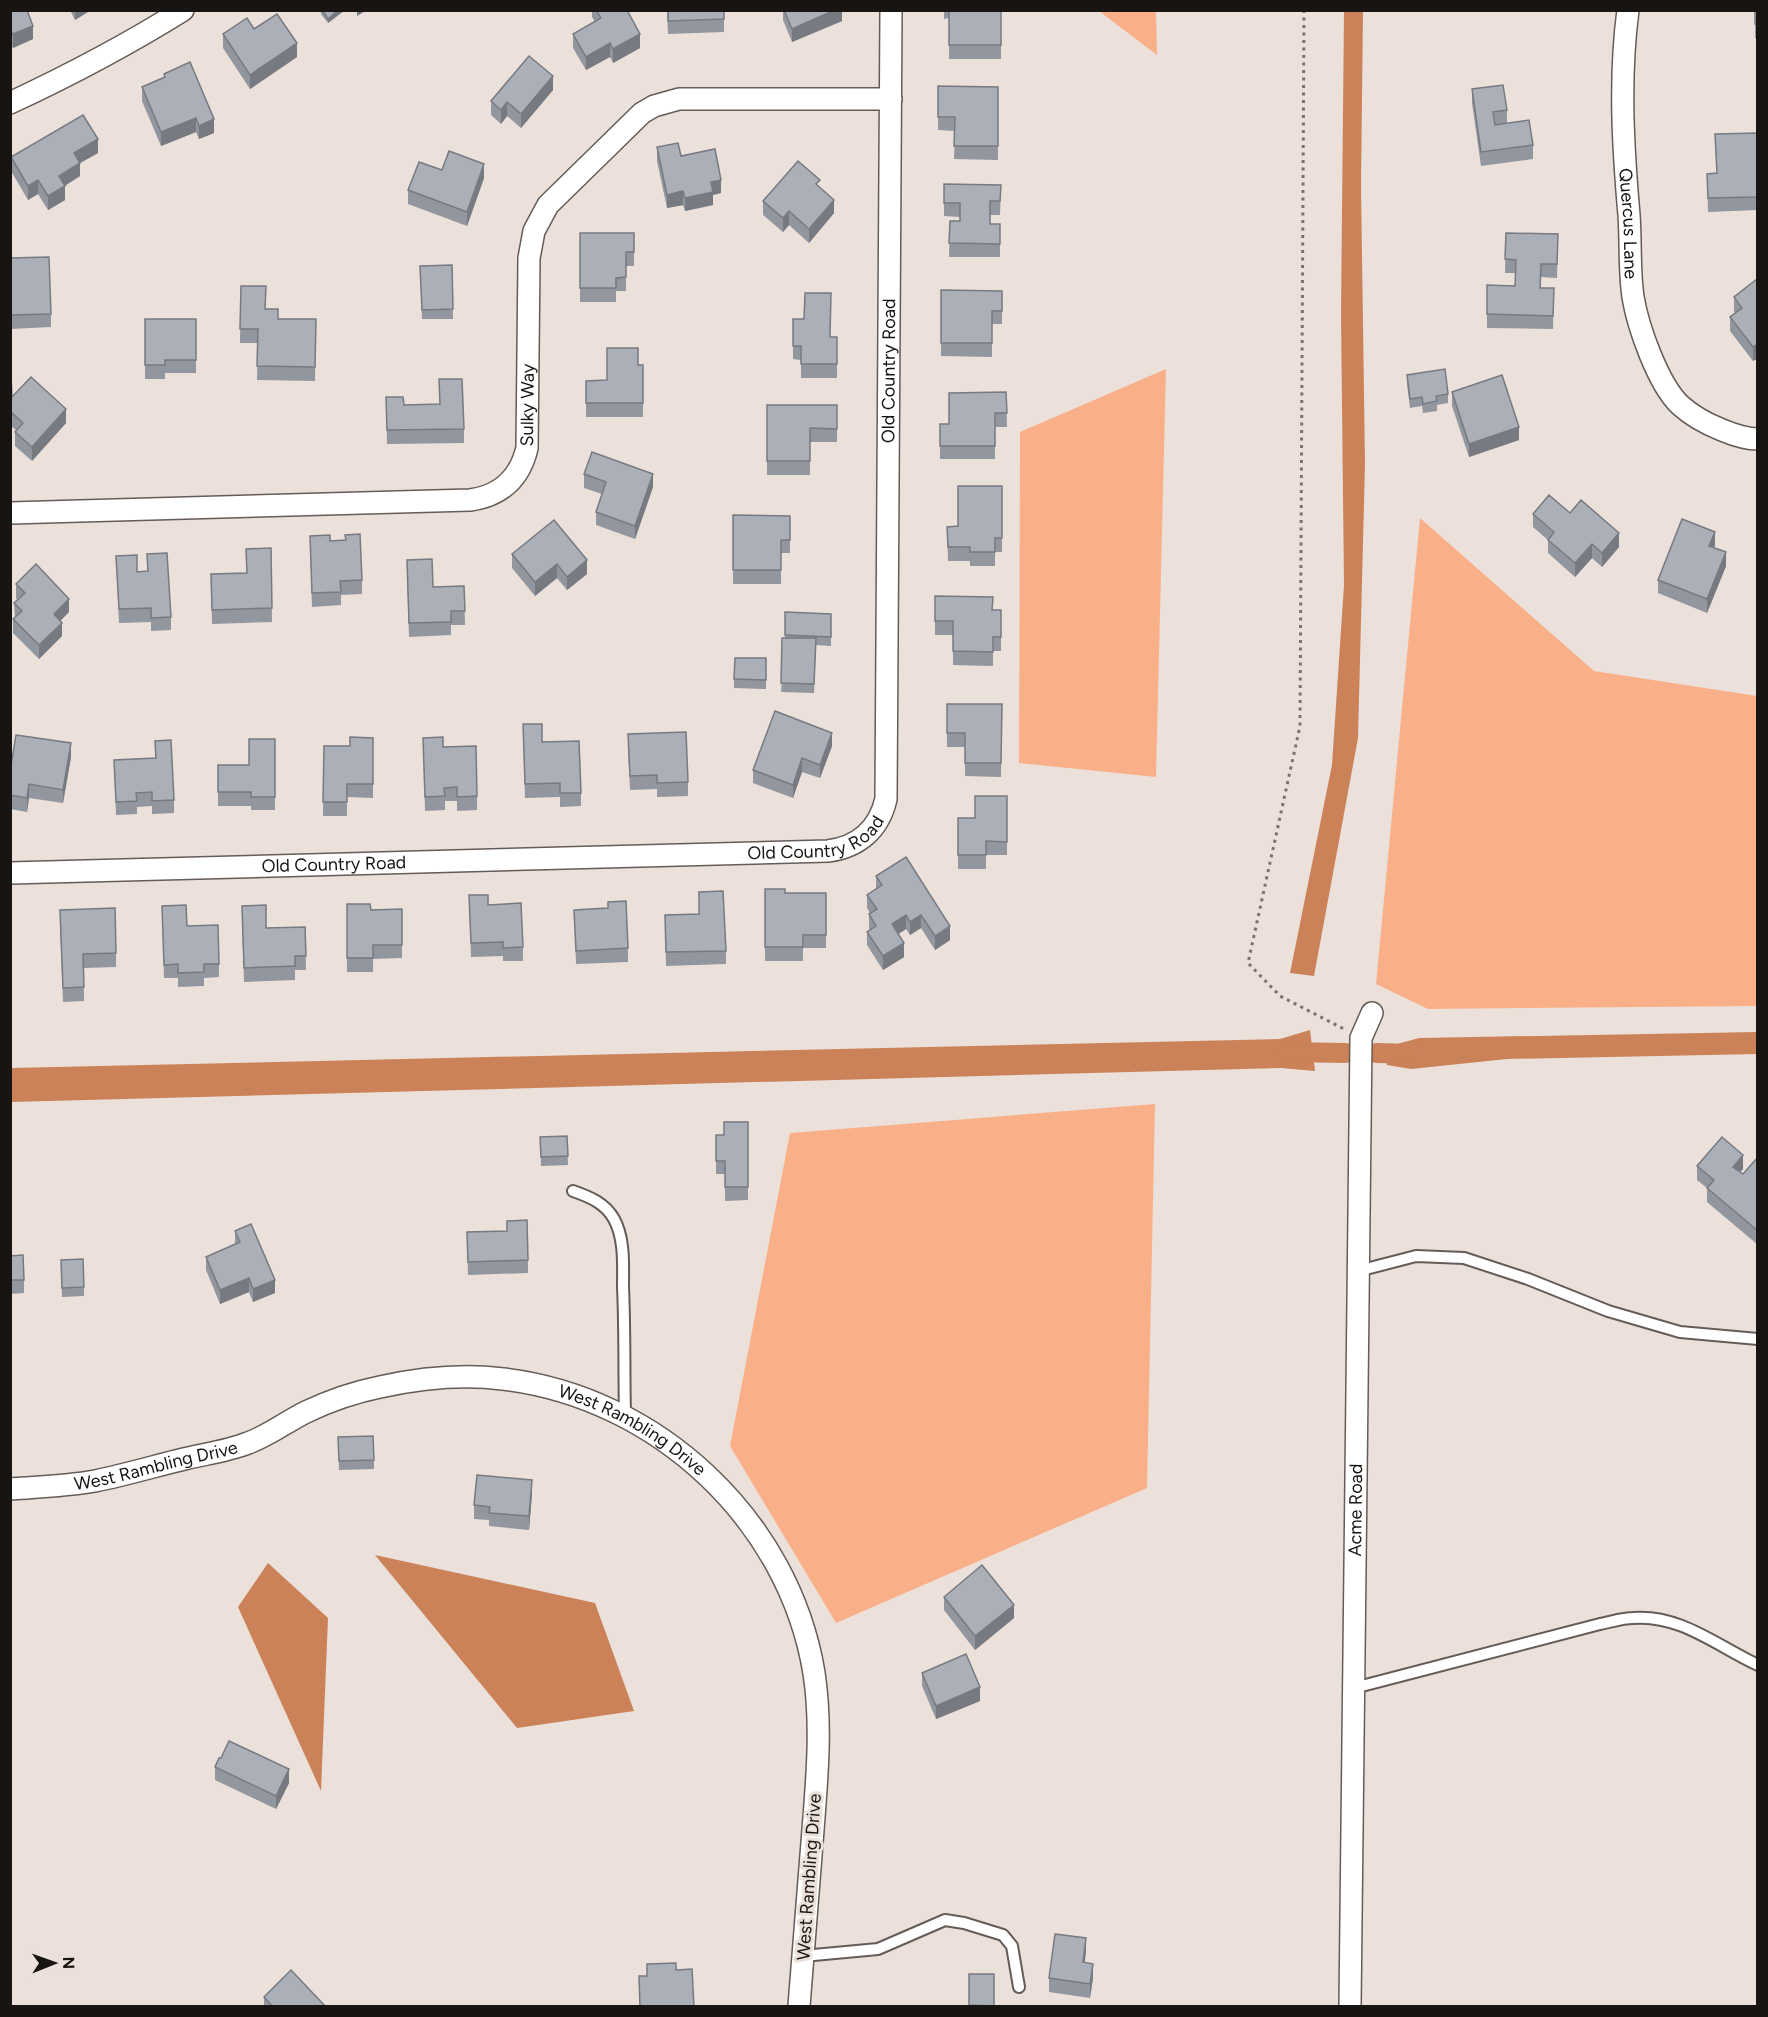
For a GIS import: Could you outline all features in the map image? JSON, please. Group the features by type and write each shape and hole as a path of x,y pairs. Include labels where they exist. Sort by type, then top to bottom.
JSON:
{"street":[{"path":"10,103 69,76 137,39 183,10"},
{"name":"Old Country Road","path":"10,873 828,851 842,849 867,835 882,812 886,799 891,10"},
{"name":"Quercus Lane","path":"1628,10 1623,85 1624,151 1630,230 1630,264 1641,331 1652,358 1678,403 1698,418 1736,436 1758,439"},
{"name":"Sulky Way","path":"10,513 470,500 497,493 517,474 528,448 530,245 540,217 548,205 642,113 654,106 680,99 891,99"},
{"name":"Acme Road","path":"1350,2007 1361,1038 1372,1013"},
{"name":"West Rambling Drive","path":"10,1489 63,1486 97,1480 248,1444 332,1401 375,1388 418,1379 463,1376 531,1383 574,1395 625,1416 654,1433 690,1459 732,1500 751,1523 794,1601 807,1643 814,1672 818,1706 819,1751 800,2007"}],"lane":[{"path":"573,1191 607,1209 615,1221 620,1236 624,1305 625,1416"},
{"path":"1359,1271 1416,1256 1464,1258 1528,1279 1608,1311 1680,1332 1758,1339"},
{"path":"1354,1688 1633,1617 1676,1623 1710,1638 1758,1665"},
{"path":"803,1956 878,1949 945,1920 964,1923 1003,1935 1012,1946 1019,1987"}],"path":[{"path":"1304,10 1300,726 1248,963 1280,996 1361,1038"}],"shaded area":[{"path":"1099,11 1156,11 1157,55"},
{"path":"1344,11 1363,11 1361,185 1365,464 1358,738 1314,976 1290,973 1332,765 1344,585 1341,314"},
{"path":"1166,369 1156,777 1019,763 1020,432"},
{"path":"1420,518 1594,671 1757,696 1757,1006 1428,1009 1376,984"},
{"path":"1310,1030 1315,1071 1281,1068 11,1102 11,1068 1280,1039"},
{"path":"1758,1032 1757,1054 1507,1059 1411,1069 1387,1065 1386,1047 1419,1038"},
{"path":"1155,1104 1147,1488 836,1623 730,1446 790,1133"},
{"path":"375,1555 595,1603 634,1711 517,1728"},
{"path":"268,1563 328,1618 321,1791 238,1607"}],"building":[{"path":"10,10 27,10 33,26 13,34 10,30"},
{"path":"322,10 338,10 328,19"},
{"path":"596,10 627,10 640,34 613,49 610,43 586,57 573,34 601,18"},
{"path":"668,10 724,10 724,19 668,21"},
{"path":"784,10 835,10 792,29"},
{"path":"949,10 1001,10 1001,45 949,45"},
{"path":"1755,10 1758,10 1758,24 1755,24"},
{"path":"277,14 297,43 250,75 223,34 247,18 254,29"},
{"path":"529,56 553,76 521,114 507,102 501,110 491,101"},
{"path":"190,62 214,119 199,126 196,118 161,132 142,87"},
{"path":"1503,85 1507,110 1493,112 1495,125 1529,120 1533,145 1481,152 1472,89"},
{"path":"938,86 998,87 998,146 954,146 955,117 938,117"},
{"path":"83,115 98,139 74,153 80,163 59,176 65,186 48,196 38,180 28,186 11,157"},
{"path":"1758,133 1758,197 1708,198 1707,174 1717,173 1715,134"},
{"path":"678,143 681,156 715,149 721,180 711,182 713,192 685,198 683,191 667,195 657,147"},
{"path":"449,151 484,164 467,212 408,190 419,162 442,170"},
{"path":"798,161 820,180 816,184 834,200 809,229 789,211 783,218 763,201"},
{"path":"944,184 1001,185 1000,201 990,201 990,224 1000,224 1000,244 949,243 950,221 960,221 960,203 944,203"},
{"path":"580,233 634,233 634,252 626,252 626,277 616,278 616,288 580,288"},
{"path":"1506,233 1558,234 1557,264 1541,264 1540,288 1554,288 1553,316 1487,314 1487,285 1515,286 1516,260 1505,259"},
{"path":"49,257 51,314 10,315 10,258"},
{"path":"452,265 453,309 422,310 420,266"},
{"path":"1757,279 1758,344 1753,347 1730,317 1742,308 1734,297"},
{"path":"241,286 266,286 265,309 278,309 278,319 316,319 315,367 257,366 258,329 240,329"},
{"path":"941,290 1002,291 1002,311 992,311 992,343 941,343"},
{"path":"805,293 831,293 830,337 837,337 837,364 801,364 801,346 793,346 793,319 804,319"},
{"path":"145,319 196,319 196,360 165,360 165,365 145,365"},
{"path":"607,348 638,348 638,365 643,365 643,403 586,403 586,381 607,380"},
{"path":"1445,369 1448,394 1436,396 1437,401 1423,404 1422,397 1410,399 1407,375"},
{"path":"1502,375 1519,427 1469,444 1452,392"},
{"path":"11,376 12,396 10,396"},
{"path":"31,377 66,409 32,447 15,432 23,423 10,411 10,399"},
{"path":"439,379 462,379 464,429 387,430 386,397 403,397 404,405 440,404"},
{"path":"1006,392 1007,413 995,413 995,446 940,446 940,424 949,424 949,393"},
{"path":"767,405 837,405 837,429 810,428 810,461 767,461"},
{"path":"592,452 653,474 635,526 596,512 606,482 584,474"},
{"path":"958,486 1002,486 1002,538 995,538 995,552 970,552 970,547 948,547 947,527 958,526"},
{"path":"1549,495 1570,513 1581,500 1619,533 1602,553 1592,544 1575,563 1548,540 1554,532 1533,514"},
{"path":"733,515 790,516 790,540 781,540 781,570 733,570"},
{"path":"1682,519 1715,532 1709,546 1726,552 1707,599 1658,580"},
{"path":"554,520 587,560 567,577 557,564 535,582 512,554"},
{"path":"360,534 362,580 340,581 341,592 312,593 310,536 330,535 330,541 346,540 345,535"},
{"path":"271,548 272,608 212,610 211,574 247,573 246,549"},
{"path":"167,553 171,617 151,618 151,608 119,609 116,556 137,555 137,572 148,571 147,554"},
{"path":"432,559 433,587 464,586 465,611 451,611 451,622 409,623 407,560"},
{"path":"36,564 69,599 54,614 62,623 39,645 13,619 22,611 14,603 25,593 16,584"},
{"path":"935,596 993,597 992,610 1001,610 1001,637 993,637 993,652 953,651 953,621 935,621"},
{"path":"785,612 831,614 831,637 785,635"},
{"path":"782,638 816,638 814,684 781,683"},
{"path":"735,658 766,658 766,680 734,679"},
{"path":"947,704 1002,704 1001,763 965,763 965,733 947,733"},
{"path":"775,711 832,733 820,765 802,758 793,785 753,770"},
{"path":"523,724 542,724 542,742 579,741 581,793 560,793 560,783 525,784"},
{"path":"686,732 688,782 657,783 657,775 630,776 628,734"},
{"path":"16,735 71,743 63,790 29,784 27,798 10,795 10,772"},
{"path":"350,737 373,738 373,784 347,784 347,802 323,802 324,746 350,746"},
{"path":"443,737 443,747 476,746 477,796 457,797 457,787 444,788 445,796 425,797 423,738"},
{"path":"249,739 275,739 275,797 251,797 251,792 218,792 218,765 249,765"},
{"path":"171,740 174,800 152,801 152,792 136,793 137,801 116,802 114,760 156,758 155,741"},
{"path":"975,796 1007,796 1007,842 986,841 986,855 958,855 958,818 975,818"},
{"path":"906,857 950,926 935,936 921,915 910,922 906,915 892,924 904,943 883,956 867,932 876,926 869,914 877,909 867,895 882,885 876,876"},
{"path":"765,889 785,889 785,893 826,893 826,935 803,935 803,947 765,947"},
{"path":"723,891 726,951 666,952 665,915 699,914 699,892"},
{"path":"469,895 488,895 488,905 521,903 523,947 503,948 503,942 471,943"},
{"path":"626,901 628,948 576,951 574,910 608,908 608,902"},
{"path":"347,904 370,904 371,910 402,909 402,945 373,945 373,958 347,958"},
{"path":"186,905 187,926 218,925 219,964 204,964 204,972 178,973 178,964 164,965 162,906"},
{"path":"266,905 266,928 305,927 306,956 295,956 295,966 244,968 242,906"},
{"path":"115,908 116,953 83,954 84,987 63,988 60,910"},
{"path":"724,1122 748,1122 748,1187 725,1187 725,1161 716,1161 716,1135 724,1135"},
{"path":"567,1136 568,1156 541,1157 540,1137"},
{"path":"1722,1137 1743,1155 1733,1167 1743,1174 1758,1157 1758,1231 1707,1188 1714,1180 1697,1166"},
{"path":"527,1220 528,1260 468,1262 467,1232 507,1231 507,1221"},
{"path":"251,1224 275,1280 253,1289 249,1278 220,1290 206,1257 240,1242 235,1231"},
{"path":"23,1255 24,1280 10,1280 10,1256"},
{"path":"83,1259 84,1287 62,1288 61,1260"},
{"path":"373,1436 374,1460 339,1461 338,1437"},
{"path":"477,1475 532,1480 529,1516 489,1513 490,1507 474,1505"},
{"path":"982,1565 1014,1605 975,1636 944,1597"},
{"path":"966,1654 980,1687 936,1706 922,1673"},
{"path":"229,1741 289,1769 276,1796 215,1767"},
{"path":"1055,1934 1086,1938 1083,1962 1093,1964 1090,1984 1049,1978"},
{"path":"676,1963 676,1970 692,1969 694,2007 640,2007 639,1976 647,1976 647,1964"},
{"path":"291,1970 326,2007 273,2007 264,1997"},
{"path":"969,1974 994,1974 994,2006 969,2005"}],"waterway":[{"path":"1285,1052 1346,1053"},
{"path":"1376,1053 1413,1054"}]}
